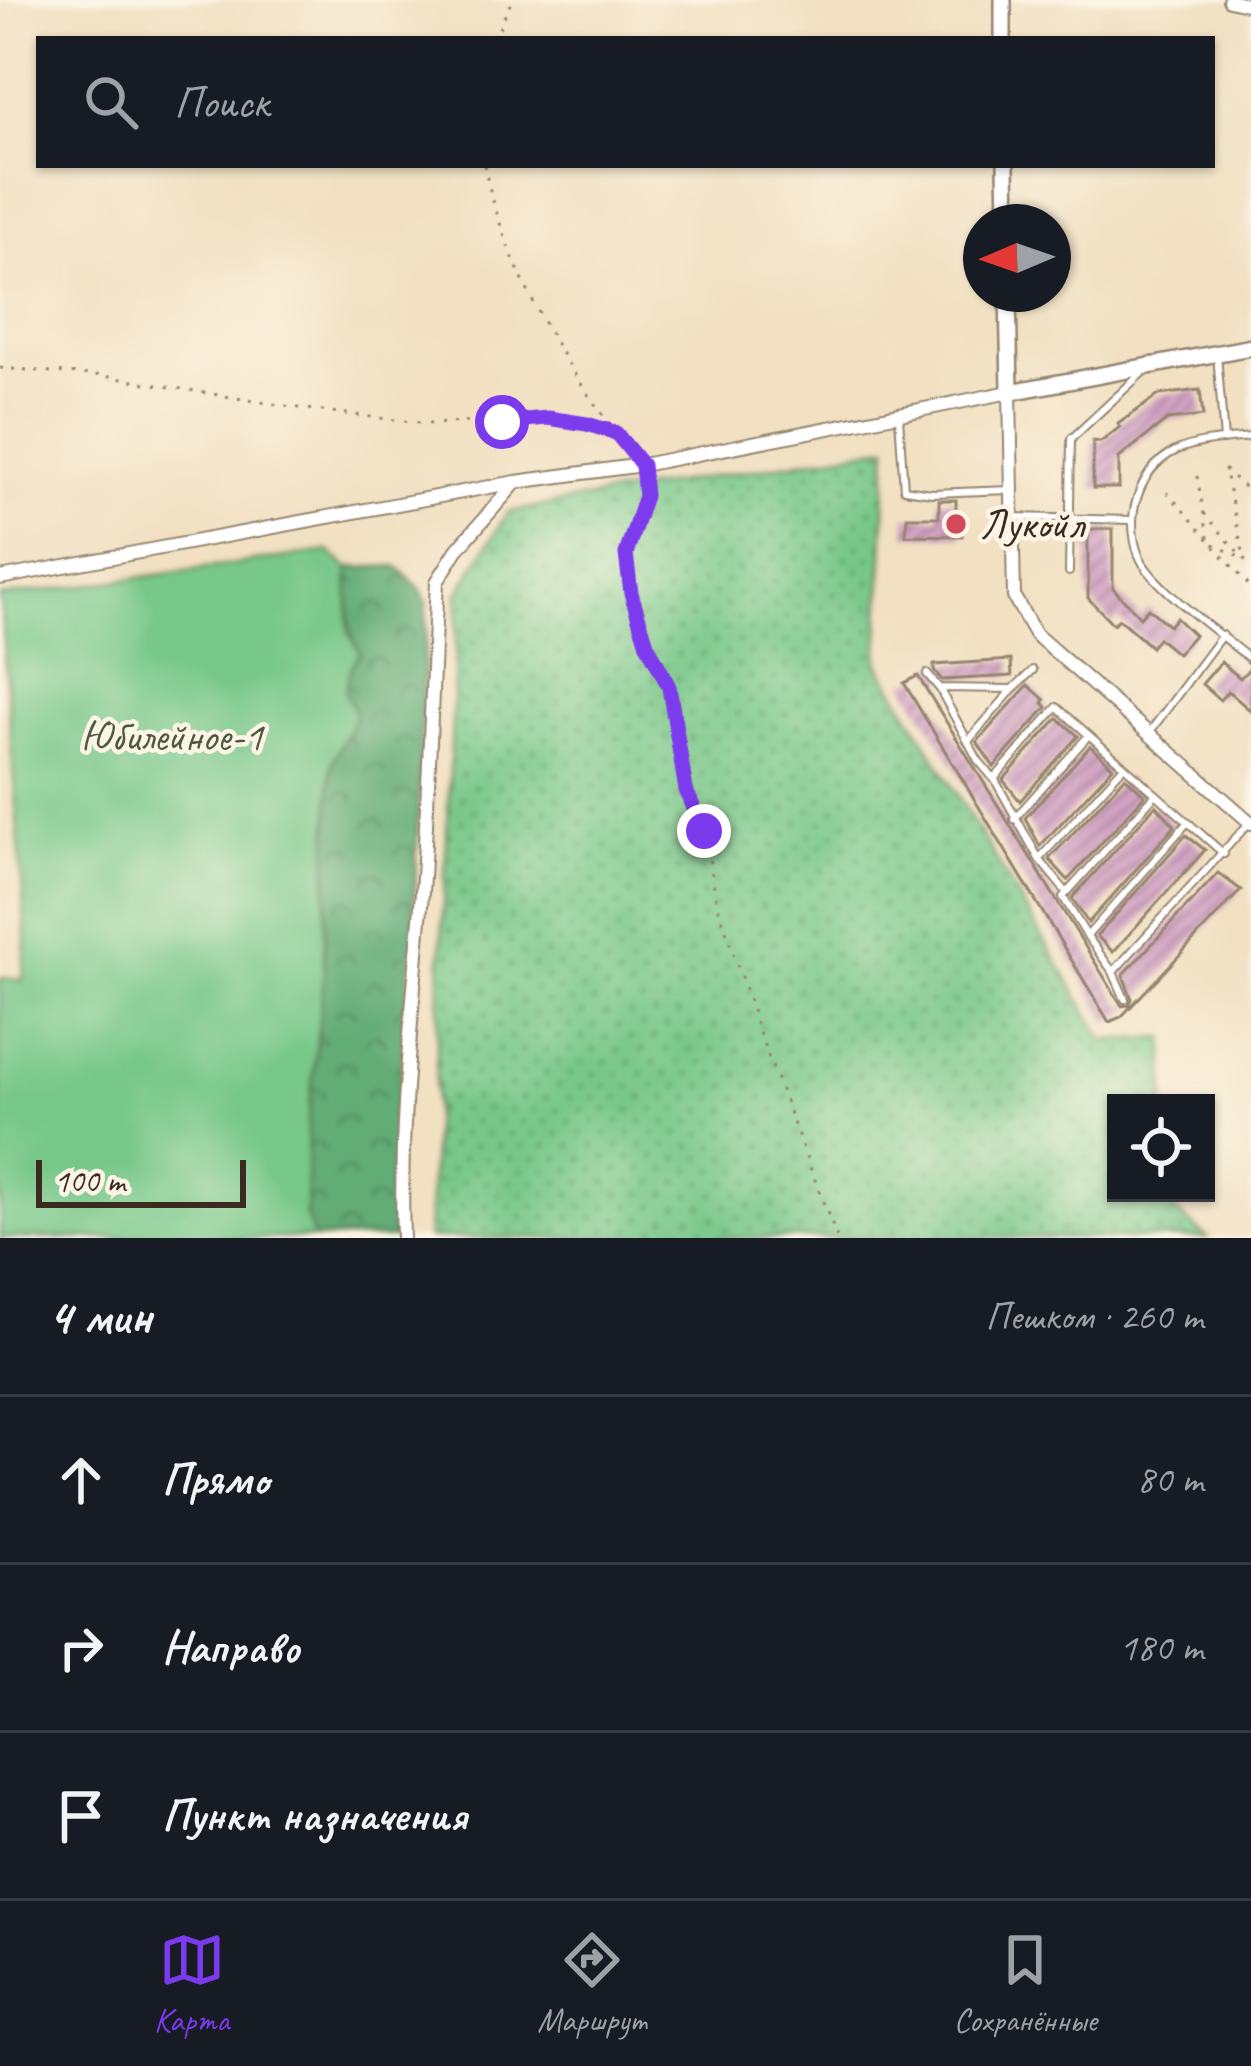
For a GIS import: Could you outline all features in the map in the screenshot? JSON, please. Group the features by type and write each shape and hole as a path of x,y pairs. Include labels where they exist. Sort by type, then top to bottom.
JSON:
{"street":[{"path":"1003,0 1004,36"},
{"path":"1233,0 1251,5"},
{"path":"1006,168 1007,204"},
{"path":"1008,312 1014,597 1023,618 1065,662 1251,823"},
{"path":"0,578 516,482 642,465 1251,347"},
{"path":"403,1238 403,1136 437,582 457,550 516,482"}],"lane":[{"path":"1216,353 1224,440"},
{"path":"1069,572 1071,439 1150,366"},
{"path":"899,413 904,489 932,494 1012,490"},
{"path":"1251,437 1183,446 1158,460 1140,484 1132,520 1141,560 1163,585 1251,660"},
{"path":"1012,518 1132,520"},
{"path":"1148,735 1222,635"},
{"path":"969,740 1033,670"},
{"path":"927,674 1014,819 1067,893"},
{"path":"939,688 1013,689"},
{"path":"994,779 1057,707 1224,854"},
{"path":"1014,819 1089,735"},
{"path":"1040,859 1124,766"},
{"path":"1125,999 1114,972 1063,897 1156,794"},
{"path":"1087,936 1187,822"},
{"path":"1114,972 1251,823"}],"path":[{"path":"495,36 512,0"},
{"path":"485,168 495,218 523,279 569,363 642,465 645,496 626,554 631,593 647,644 669,687 686,790 704,831 717,903 760,1035 837,1238"},
{"path":"0,368 104,376 428,424 548,418 616,433"},
{"path":"1245,560 1225,469 1251,494"},
{"path":"1197,476 1209,542"},
{"path":"1167,491 1251,588"},
{"path":"1204,513 1251,565"},
{"path":"1209,542 1245,560"}],"green space":[{"path":"888,446 878,662 1104,1040 1165,1038 1165,1094 1107,1094 1107,1202 1164,1202 1208,1238 428,1238 458,594 508,512"},
{"name":"Юбилейное-1","path":"329,551 348,568 349,633 361,653 351,666 345,692 356,714 331,767 323,986 308,1122 306,1216 314,1238 0,1238 0,978 23,980 26,938 0,597"},
{"path":"397,566 427,603 413,939 390,1191 394,1238 314,1238 306,1216 308,1122 323,986 331,767 337,746 349,734 345,692 351,666 348,568"}],"building":[{"path":"1200,390 1203,416 1167,420 1119,458 1119,488 1093,488 1093,441 1101,442 1159,395"},
{"path":"939,500 956,500 956,518 963,518 962,536 906,535 907,517 939,517"},
{"path":"1088,529 1113,529 1113,588 1140,617 1148,608 1169,626 1176,618 1194,635 1177,654 1158,638 1151,647 1119,619 1113,624 1088,598"},
{"path":"1011,660 1012,676 942,680 934,671 934,665"},
{"path":"1221,662 1240,678 1251,667 1251,711 1228,691 1220,700 1202,684"},
{"path":"918,676 1122,1006 1132,999 1123,975 1218,873 1241,890 1121,1017 1109,1022 904,683"},
{"path":"1028,685 1047,707 994,767 977,742"},
{"path":"1058,718 1078,736 1020,801 1003,780"},
{"path":"1090,746 1113,767 1040,846 1025,818"},
{"path":"1125,777 1145,795 1068,880 1049,859"},
{"path":"1156,805 1175,826 1088,923 1072,898"},
{"path":"1186,835 1205,850 1113,952 1097,936"}],"place":[{"name":"Лукойл","path":"956,524"}],"route":[{"path":"502,422 548,418 587,424 616,433 642,465 645,496 626,554 631,593 647,644 669,687 686,790 704,831"}]}
